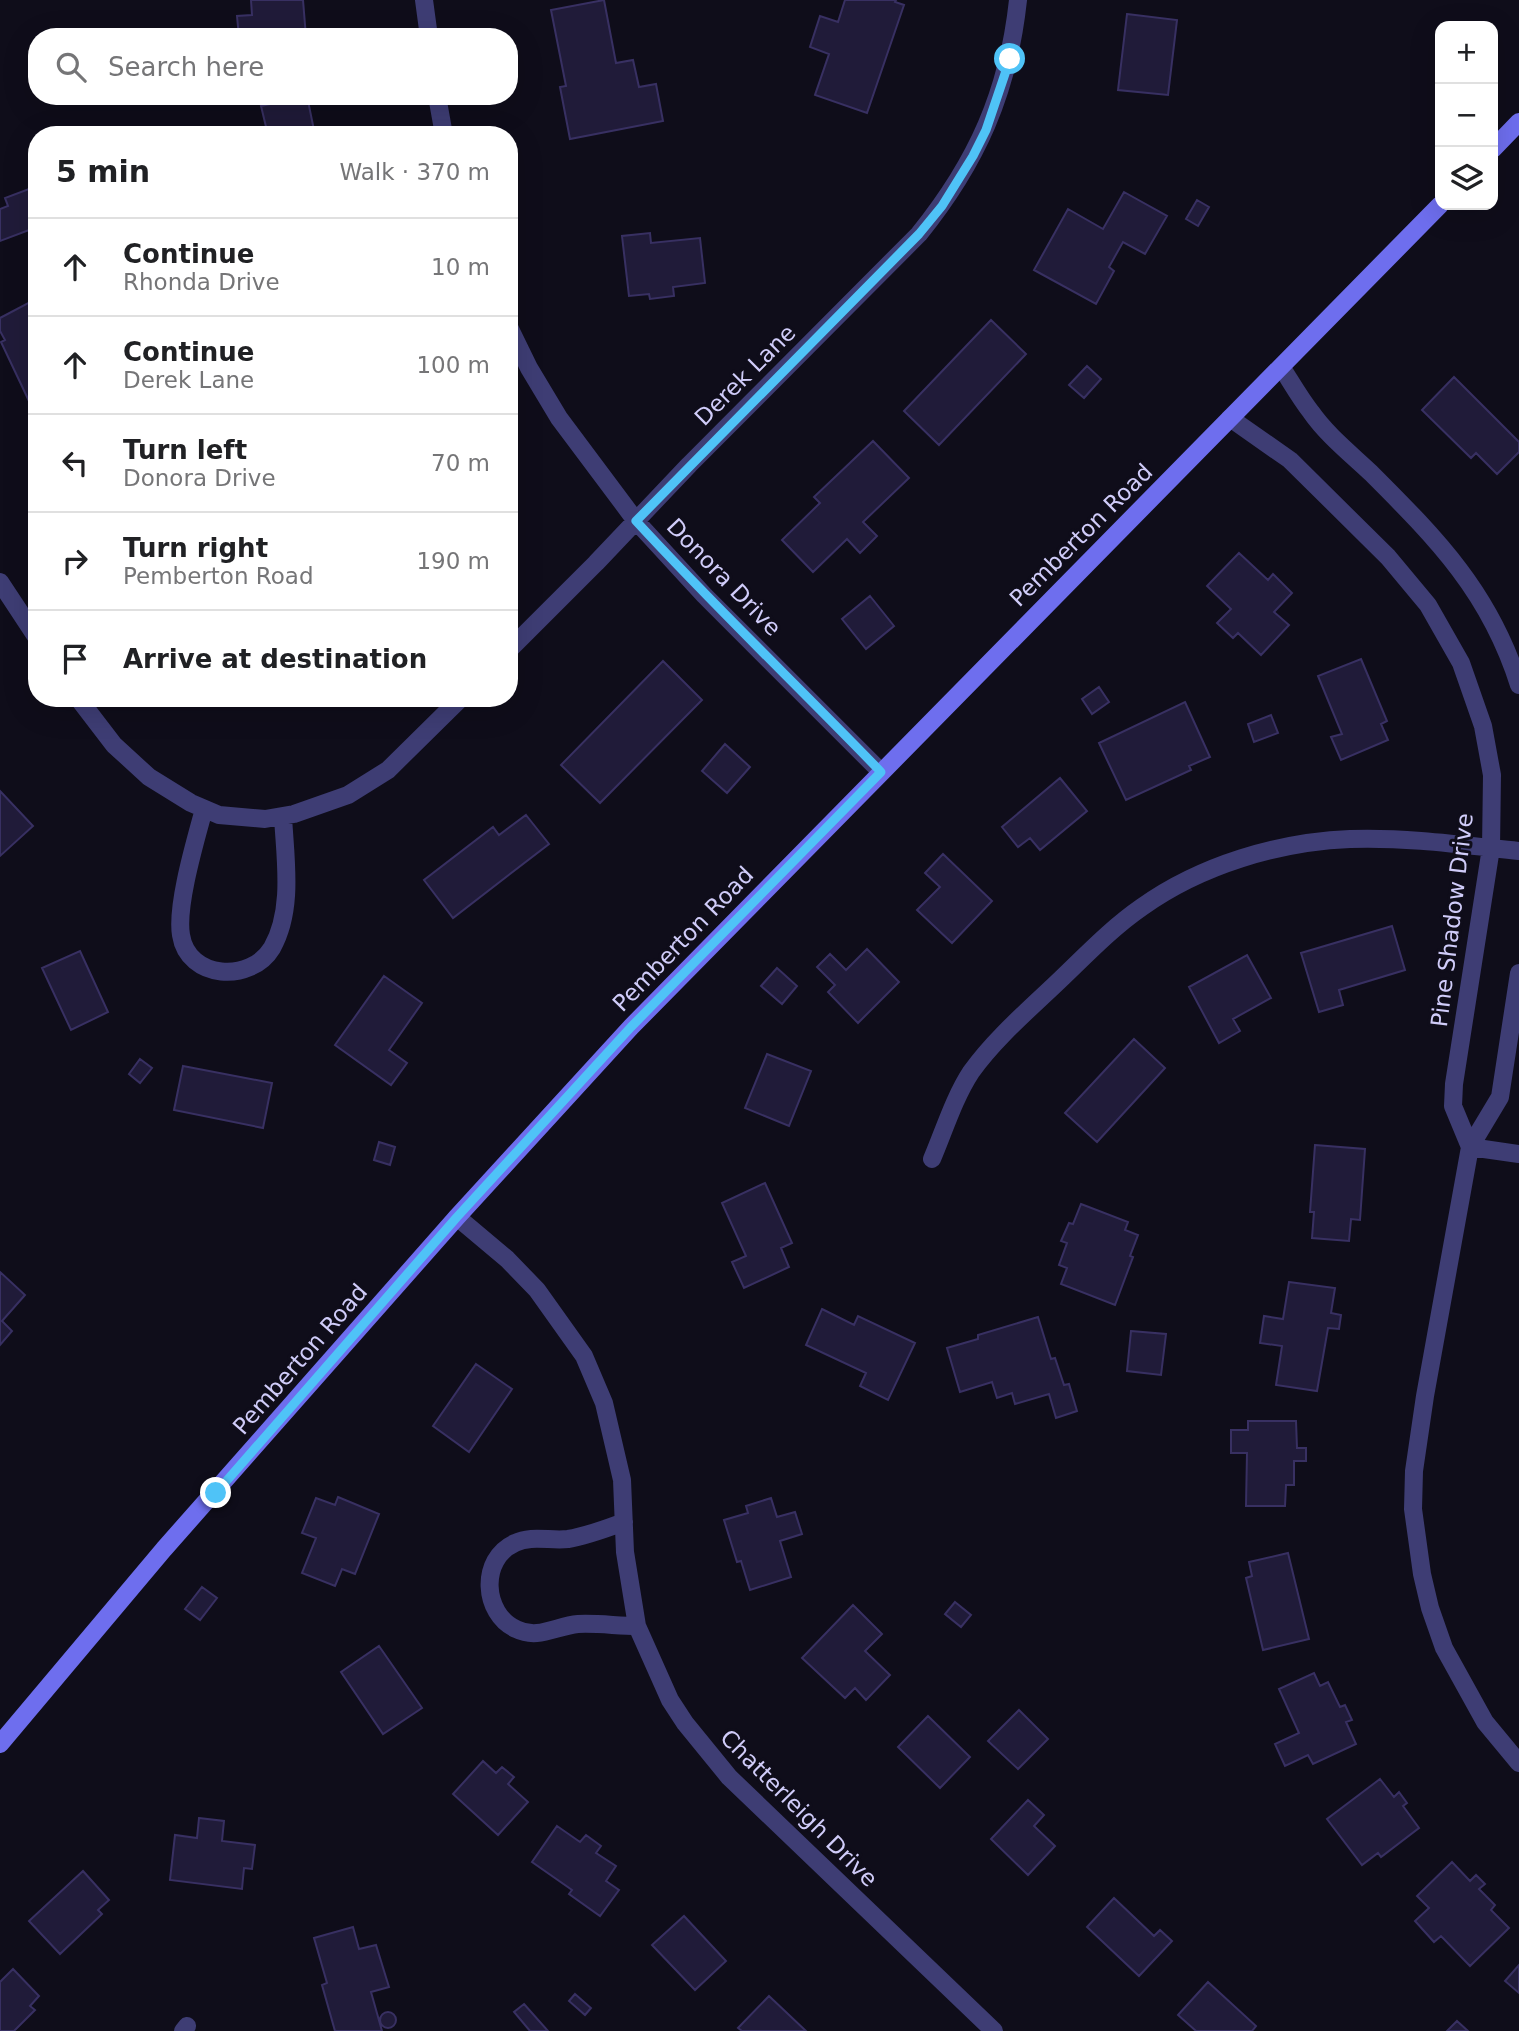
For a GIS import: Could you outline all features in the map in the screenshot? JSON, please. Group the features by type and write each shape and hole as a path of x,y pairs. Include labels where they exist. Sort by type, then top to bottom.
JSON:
{"street":[{"path":"424,0 428,28"},
{"name":"Derek Lane","path":"518,641 919,234 942,206 973,156 991,116 1010,59 1018,0"},
{"path":"439,105 442,126"},
{"path":"1495,147 1519,122"},
{"name":"Pemberton Road","path":"0,1744 164,1549 457,1217 631,1027 1435,210"},
{"name":"Donora Drive","path":"518,345 559,418 636,521 704,595 817,705 881,772"},
{"path":"1282,368 1312,414 1431,533 1451,558 1482,601 1510,656 1519,685"},
{"name":"Pine Shadow Drive","path":"1230,418 1290,460 1388,557 1428,605 1461,663 1483,726 1492,775 1491,848 1454,1084 1453,1106 1470,1147"},
{"path":"0,582 28,624"},
{"path":"85,707 114,745 149,777 191,803 219,815 265,819 295,814 348,795 388,770 452,707"},
{"path":"204,809 191,855 181,936 188,952 200,965 212,971 234,973 263,960 273,946 282,918 287,885 283,816"},
{"path":"932,1159 968,1078 1017,1021 1096,945 1141,907 1190,878 1255,853 1328,841 1365,839 1519,850"},
{"path":"1519,973 1500,1097 1470,1147 1425,1395 1414,1471 1413,1508 1422,1574 1444,1648 1485,1722 1519,1763"},
{"path":"1470,1147 1519,1154"},
{"name":"Chatterleigh Drive","path":"457,1217 507,1259 537,1290 584,1356 604,1403 622,1480 625,1552 637,1626 670,1700 685,1723 729,1777 994,2031"},
{"path":"624,1522 564,1540 533,1539 514,1543 501,1553 490,1573 489,1586 493,1606 507,1625 529,1634 576,1624 637,1626"}],"building":[{"path":"251,0 303,0 305,28 238,28 237,16 252,15"},
{"path":"604,0 616,63 633,60 639,87 656,84 663,121 570,139 560,87 566,86 551,10"},
{"path":"845,0 896,0 895,2 904,5 867,113 815,95 829,54 810,47 820,16 838,22"},
{"path":"1127,14 1177,20 1168,95 1118,90"},
{"path":"309,105 313,126 266,126 261,106"},
{"path":"28,189 28,230 0,241 0,209 8,206 5,198"},
{"path":"1124,192 1167,216 1145,254 1123,242 1109,267 1114,271 1096,304 1034,270 1068,209 1103,229"},
{"path":"1197,200 1209,207 1198,226 1186,219"},
{"path":"650,233 651,243 700,238 705,283 673,287 674,296 650,299 649,294 629,296 622,236"},
{"path":"28,303 28,399 1,342 5,340 0,331 0,318"},
{"path":"991,320 1026,354 939,445 904,411"},
{"path":"1087,366 1101,379 1084,398 1069,385"},
{"path":"1454,377 1519,442 1519,452 1497,474 1476,453 1471,458 1422,410"},
{"path":"873,441 909,478 863,522 877,536 860,553 847,539 813,572 782,540 820,503 814,497"},
{"path":"1239,553 1268,580 1273,574 1292,593 1274,612 1289,625 1261,655 1238,633 1233,638 1217,623 1231,609 1207,586"},
{"path":"870,596 894,626 866,649 842,619"},
{"path":"1361,659 1387,721 1381,724 1388,740 1341,760 1331,737 1342,734 1318,676"},
{"path":"663,661 702,700 600,803 561,765"},
{"path":"1099,687 1109,702 1092,714 1082,699"},
{"path":"1185,702 1210,757 1189,766 1191,770 1126,800 1099,743"},
{"path":"1271,715 1278,733 1254,742 1248,724"},
{"path":"725,744 750,767 727,793 702,771"},
{"path":"1060,778 1087,811 1040,850 1030,838 1018,847 1002,827"},
{"path":"0,791 33,826 0,856"},
{"path":"526,815 549,844 453,918 424,880 493,827 499,835"},
{"path":"943,854 992,901 952,943 917,910 940,887 925,873"},
{"path":"1392,926 1405,970 1339,990 1343,1005 1319,1012 1301,953"},
{"path":"867,949 899,982 858,1023 828,992 835,985 817,967 830,954 846,970"},
{"path":"80,951 108,1012 71,1030 42,968"},
{"path":"1247,955 1271,998 1233,1019 1240,1031 1219,1043 1189,987"},
{"path":"777,968 797,986 782,1004 761,986"},
{"path":"384,976 422,1003 389,1050 407,1063 391,1085 335,1045"},
{"path":"1134,1039 1165,1068 1097,1142 1065,1113"},
{"path":"767,1054 811,1071 789,1126 745,1108"},
{"path":"140,1059 152,1068 140,1083 129,1074"},
{"path":"183,1066 272,1083 263,1128 174,1110"},
{"path":"379,1142 395,1147 390,1165 374,1160"},
{"path":"1315,1145 1365,1149 1360,1220 1351,1219 1349,1241 1312,1238 1314,1212 1310,1212"},
{"path":"765,1183 792,1243 781,1248 789,1267 744,1288 732,1262 746,1256 722,1203"},
{"path":"1081,1204 1128,1222 1125,1230 1138,1235 1130,1256 1133,1257 1115,1305 1061,1284 1067,1268 1059,1265 1067,1243 1061,1241 1069,1223 1073,1224"},
{"path":"0,1272 25,1295 2,1321 12,1331 0,1345"},
{"path":"1289,1282 1335,1288 1331,1313 1341,1315 1339,1329 1328,1328 1317,1391 1276,1385 1282,1346 1260,1343 1264,1316 1283,1319"},
{"path":"822,1309 854,1325 858,1316 915,1343 888,1400 860,1386 866,1373 806,1345"},
{"path":"1038,1317 1051,1359 1055,1358 1064,1385 1069,1384 1077,1411 1056,1418 1049,1394 1015,1404 1012,1393 997,1398 992,1382 960,1392 947,1348 978,1339 978,1335"},
{"path":"1131,1331 1166,1334 1161,1375 1127,1371"},
{"path":"476,1364 512,1389 469,1452 433,1426"},
{"path":"1248,1421 1296,1421 1297,1448 1306,1448 1306,1461 1294,1461 1294,1485 1286,1485 1285,1506 1246,1506 1247,1453 1231,1453 1231,1430 1248,1430"},
{"path":"338,1497 379,1514 355,1574 342,1569 335,1586 302,1573 316,1538 302,1533 316,1498 335,1505"},
{"path":"771,1498 777,1517 795,1512 802,1534 780,1541 791,1577 750,1590 741,1561 737,1562 724,1520 748,1513 746,1506"},
{"path":"1288,1553 1309,1639 1263,1650 1246,1578 1252,1576 1249,1562"},
{"path":"202,1587 217,1598 200,1620 185,1609"},
{"path":"955,1602 971,1615 961,1627 945,1614"},
{"path":"853,1605 882,1634 865,1651 890,1675 866,1700 855,1688 845,1698 802,1658"},
{"path":"379,1646 422,1708 383,1734 341,1672"},
{"path":"1314,1673 1320,1686 1328,1682 1340,1707 1345,1705 1352,1720 1346,1722 1356,1744 1313,1764 1308,1755 1285,1766 1275,1744 1299,1733 1279,1689"},
{"path":"1019,1710 1048,1739 1018,1769 988,1741"},
{"path":"928,1716 970,1757 940,1788 898,1747"},
{"path":"483,1761 496,1773 502,1767 514,1777 508,1784 528,1802 498,1835 453,1794"},
{"path":"1380,1779 1394,1797 1399,1792 1407,1803 1403,1806 1419,1828 1381,1857 1378,1853 1362,1865 1327,1819"},
{"path":"1028,1800 1044,1815 1034,1826 1055,1846 1028,1875 991,1839"},
{"path":"199,1818 224,1821 222,1841 255,1845 252,1869 244,1868 242,1889 170,1880 175,1835 197,1838"},
{"path":"557,1826 580,1842 586,1835 601,1846 596,1853 616,1866 606,1881 619,1890 600,1916 569,1894 572,1890 532,1862"},
{"path":"1452,1862 1470,1881 1476,1875 1485,1884 1479,1889 1495,1905 1491,1910 1509,1928 1470,1966 1441,1936 1434,1942 1415,1921 1429,1908 1417,1896"},
{"path":"83,1871 109,1900 98,1910 102,1914 60,1954 29,1921"},
{"path":"1114,1898 1154,1936 1160,1930 1172,1941 1139,1976 1087,1927"},
{"path":"684,1916 726,1961 695,1990 652,1945"},
{"path":"353,1927 359,1949 376,1945 389,1987 371,1992 382,2031 335,2031 322,1985 327,1983 314,1938"},
{"path":"1519,1965 1519,1993 1505,1981"},
{"path":"13,1969 39,1996 30,2006 35,2010 14,2031 0,2031 0,1982"},
{"path":"1208,1982 1256,2026 1252,2031 1196,2031 1178,2015"},
{"path":"575,1994 591,2008 585,2015 569,2001"},
{"path":"769,1996 806,2031 742,2031 738,2028"},
{"path":"524,2004 548,2031 530,2031 514,2012"},
{"path":"385,2012 391,2012 396,2020 394,2026 385,2028 380,2023 380,2017"},
{"path":"1457,2021 1468,2031 1447,2031"}],"route":[{"path":"216,1493 457,1217 631,1027 881,772 817,705 704,595 636,521 919,234 942,206 986,130 1010,59"}]}
